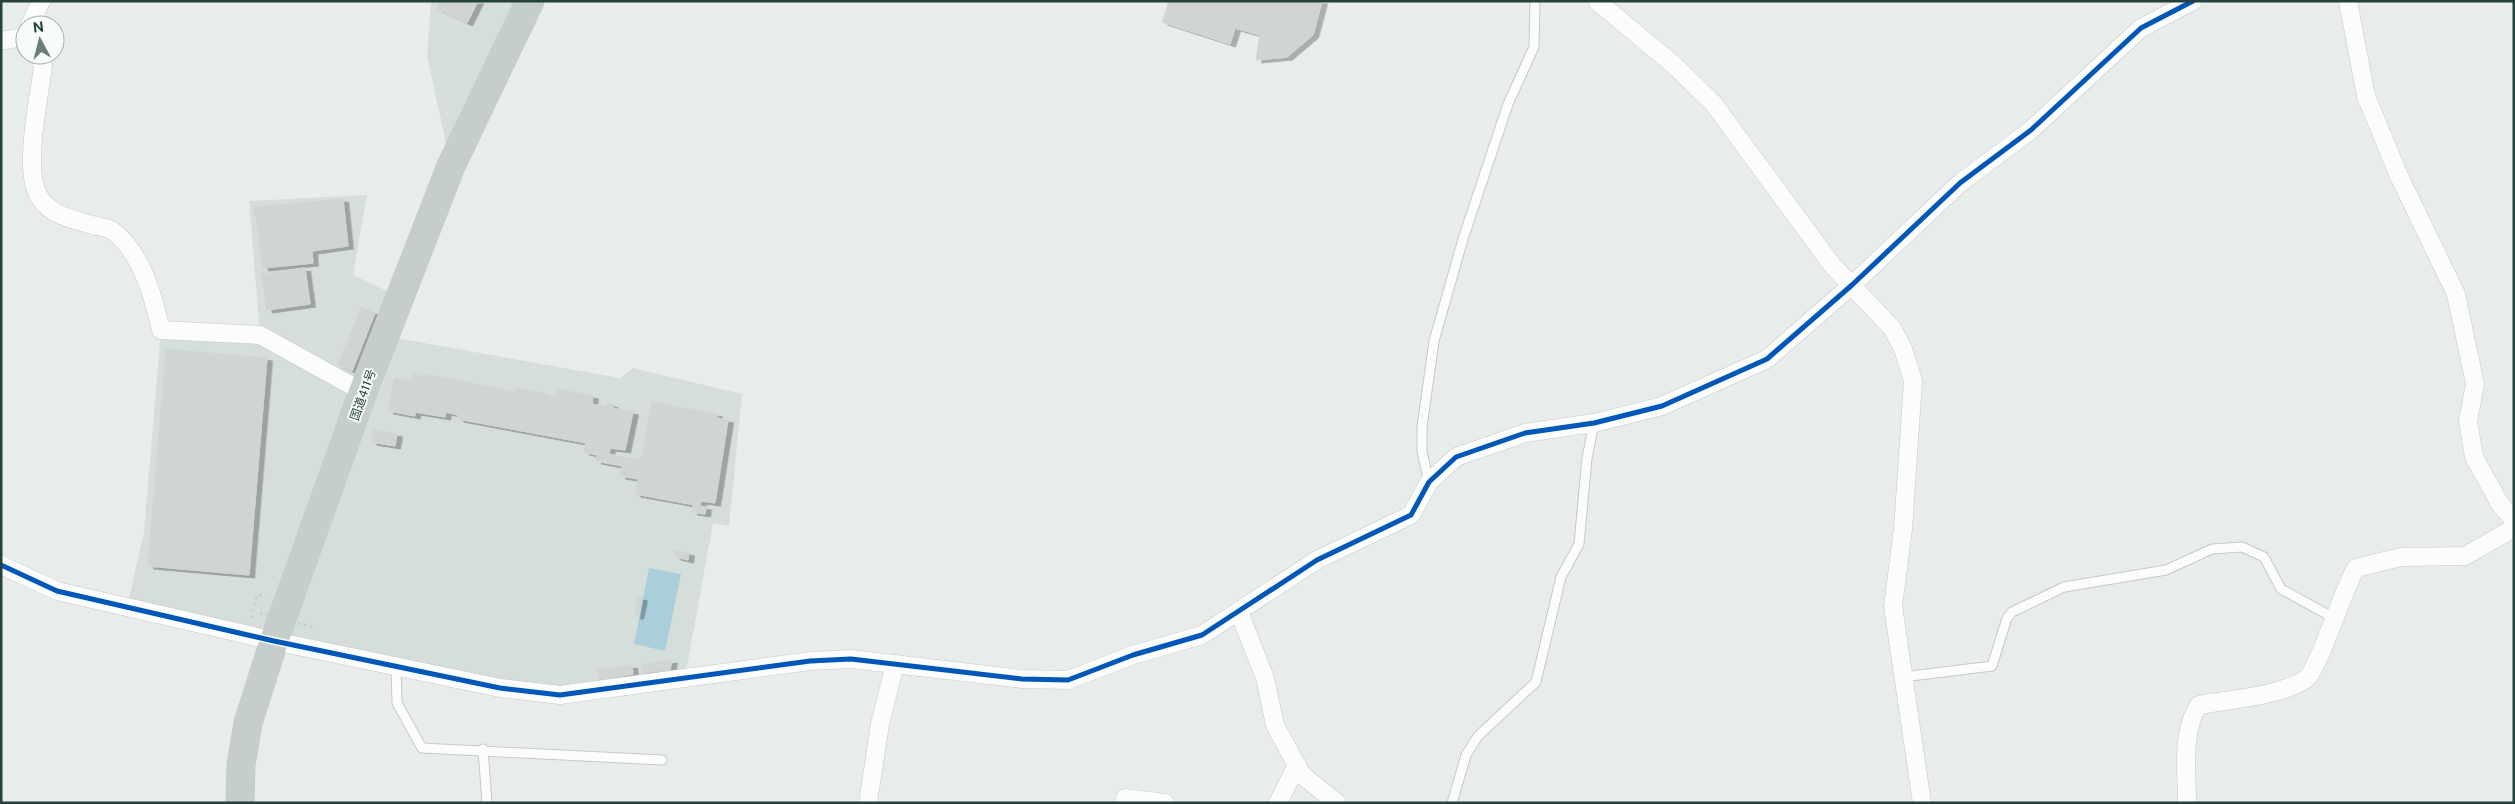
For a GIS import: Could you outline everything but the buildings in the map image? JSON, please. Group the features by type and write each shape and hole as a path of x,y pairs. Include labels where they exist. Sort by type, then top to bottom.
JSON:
{"highway":[{"name":"国道411号","path":"240,803 240,765 248,723 274,640 363,392 451,166 530,1"}],"street":[{"path":"35,15 41,1"},
{"path":"1597,1 1674,65 1713,103 1832,264 1892,328 1903,349 1914,381 1903,529 1893,606 1922,803"},
{"path":"1,565 57,591 248,635 500,688 560,695 810,661 851,659 1022,679 1068,680 1133,655 1202,635 1240,612 1316,560 1411,515 1429,482 1456,457 1525,434 1594,422 1662,406 1767,358 1852,285 1960,183 2031,130 2141,28 2193,1"},
{"path":"2348,1 2366,96 2399,176 2456,294 2475,384 2468,421 2474,457 2500,504 2514,520"},
{"path":"1,41 15,37"},
{"path":"43,65 32,165 35,188 45,205 61,216 113,231 138,262 155,306 161,330 260,335 363,392"},
{"path":"2188,803 2187,754 2191,716 2199,705 2280,690 2307,678 2324,645 2347,583 2356,568 2401,558 2465,556 2514,528"},
{"path":"1240,612 1265,678 1275,726 1302,775 1337,803"},
{"path":"868,803 880,724 895,664"},
{"path":"1278,803 1297,765"},
{"path":"1125,803 1125,798 1165,803"}],"lane":[{"path":"1429,482 1422,452 1422,427 1434,341 1475,203 1508,104 1534,48 1534,1"},
{"path":"1452,803 1466,755 1478,736 1536,682 1561,577 1579,544 1587,458 1594,422"},
{"path":"1903,677 1992,666 2007,618 2012,612 2064,587 2166,570 2212,549 2242,547 2264,556 2281,589 2334,618"},
{"path":"396,666 397,704 422,748 483,749 662,760"},
{"path":"483,749 487,803"}],"path":[{"path":"248,635 257,595 266,596 260,613 316,628"}],"shaded area":[{"path":"431,1 530,1 451,166 427,56"},
{"path":"367,195 353,275 400,297 385,336 620,378 633,368 742,394 729,526 713,523 685,678 560,695 127,607 144,532 161,330 260,335 249,201"}],"water":[{"path":"649,568 681,574 665,651 634,644"}],"cycle path":[{"path":"1,565 57,591 274,641 500,688 560,695 810,661 851,659 1022,679 1068,680 1133,655 1202,635 1317,560 1411,515 1429,482 1456,457 1525,433 1594,423 1662,406 1767,359 1852,285 1960,183 2031,130 2141,28 2193,1"}]}
